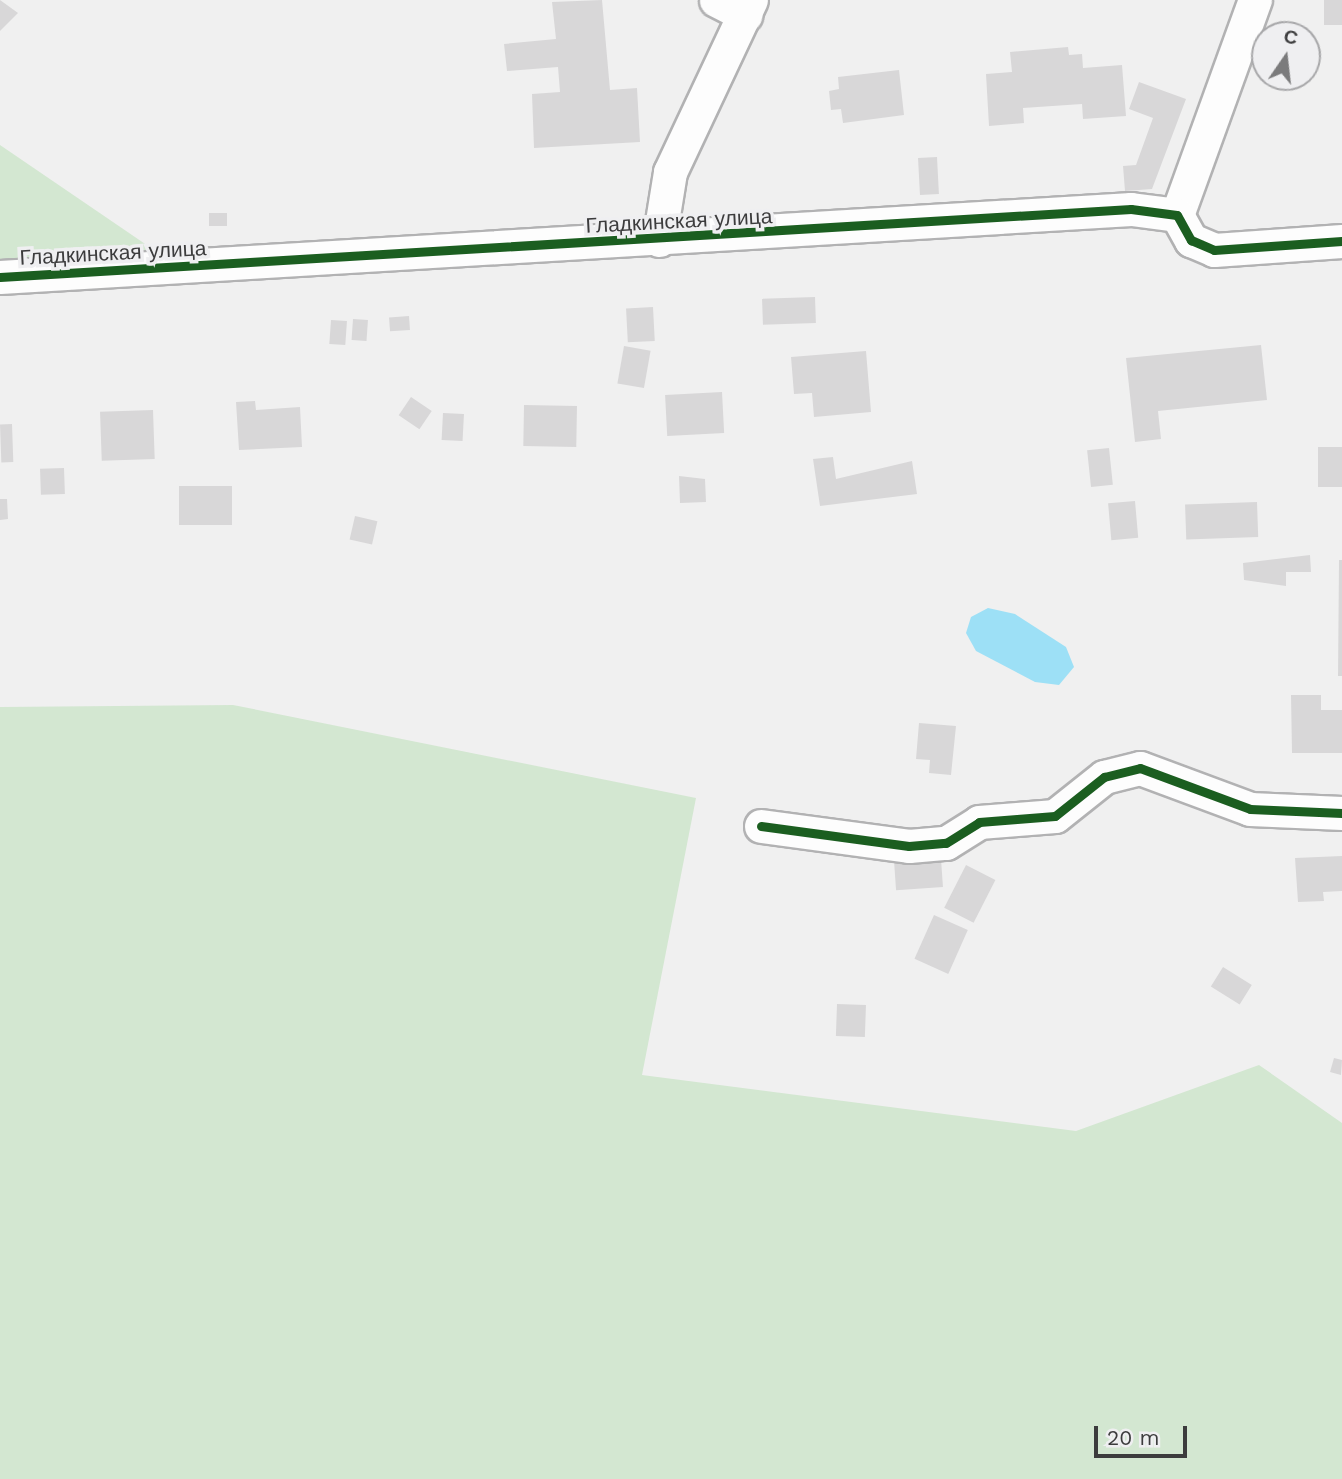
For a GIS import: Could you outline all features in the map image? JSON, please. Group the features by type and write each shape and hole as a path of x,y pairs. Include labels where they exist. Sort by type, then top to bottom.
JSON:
{"street":[{"path":"659,240 670,172 748,8 716,0"},
{"path":"1255,0 1177,215 1191,240 1214,250 1342,241"},
{"name":"Гладкинская улица","path":"0,277 659,240 1131,209 1177,215"},
{"path":"761,826 909,846 946,843 979,822 1055,816 1104,777 1140,768 1250,809 1342,813"}],"green space":[{"path":"0,145 154,250 0,260"},
{"path":"233,705 696,798 642,1075 1076,1131 1259,1065 1342,1123 1342,1479 0,1479 0,707"}],"water":[{"path":"988,608 1015,614 1066,647 1074,667 1059,685 1035,682 976,651 966,633 971,617"}],"building":[{"path":"0,0 18,13 0,31"},
{"path":"602,0 610,90 637,88 640,142 534,148 532,94 560,92 558,67 507,71 504,44 556,39 552,2"},
{"path":"1324,0 1342,0 1342,25 1324,25"},
{"path":"1068,47 1069,55 1082,54 1083,68 1122,65 1126,116 1083,119 1082,104 1023,108 1024,123 989,126 986,74 1012,72 1010,52"},
{"path":"899,70 904,115 843,123 841,109 831,110 829,91 839,89 838,77"},
{"path":"1139,82 1186,99 1152,189 1125,191 1123,166 1136,165 1153,118 1129,109"},
{"path":"937,157 939,194 920,195 918,158"},
{"path":"209,213 227,213 227,226 209,226"},
{"path":"815,297 816,323 763,325 762,299"},
{"path":"653,307 655,341 628,342 626,308"},
{"path":"409,316 410,330 390,331 389,317"},
{"path":"353,319 368,320 366,341 352,340"},
{"path":"331,320 347,321 345,345 329,344"},
{"path":"1261,345 1267,400 1158,411 1161,439 1135,442 1126,358"},
{"path":"624,346 651,351 644,388 617,383"},
{"path":"866,351 871,412 814,417 812,393 794,394 791,357"},
{"path":"722,392 724,433 667,436 665,395"},
{"path":"411,397 432,411 419,429 399,415"},
{"path":"255,401 256,410 300,407 302,447 239,450 236,402"},
{"path":"524,405 577,406 576,447 523,446"},
{"path":"153,410 155,459 102,461 100,412"},
{"path":"443,413 464,414 463,441 442,440"},
{"path":"0,424 12,424 13,462 1,462"},
{"path":"1318,447 1342,447 1342,487 1318,487"},
{"path":"1109,448 1113,485 1091,487 1087,450"},
{"path":"833,457 836,479 912,461 917,494 820,506 813,459"},
{"path":"64,468 65,494 41,495 40,469"},
{"path":"679,476 705,479 706,502 680,503"},
{"path":"179,486 232,486 232,525 179,525"},
{"path":"0,499 7,499 8,519 0,520"},
{"path":"1135,501 1138,538 1111,540 1108,503"},
{"path":"1257,502 1258,537 1186,539 1185,505"},
{"path":"355,516 377,521 372,545 350,539"},
{"path":"1310,555 1311,572 1286,572 1286,586 1244,580 1243,563"},
{"path":"1339,560 1342,560 1342,676 1338,676"},
{"path":"1291,695 1321,695 1321,710 1342,710 1342,753 1292,753"},
{"path":"919,723 956,726 951,775 929,773 930,760 916,759"},
{"path":"1342,856 1342,891 1323,892 1324,901 1298,902 1295,858"},
{"path":"941,859 943,887 896,890 894,862"},
{"path":"966,865 995,880 974,923 944,908"},
{"path":"934,915 968,930 948,974 914,959"},
{"path":"1223,967 1252,985 1240,1005 1211,987"},
{"path":"837,1004 866,1005 865,1037 836,1036"},
{"path":"1334,1058 1342,1060 1341,1075 1330,1072"}],"cycle path":[{"path":"0,277 1131,209 1177,215 1191,240 1214,250 1342,241"},
{"path":"761,826 909,846 946,843 979,822 1055,816 1104,777 1140,768 1250,809 1342,813"}]}
